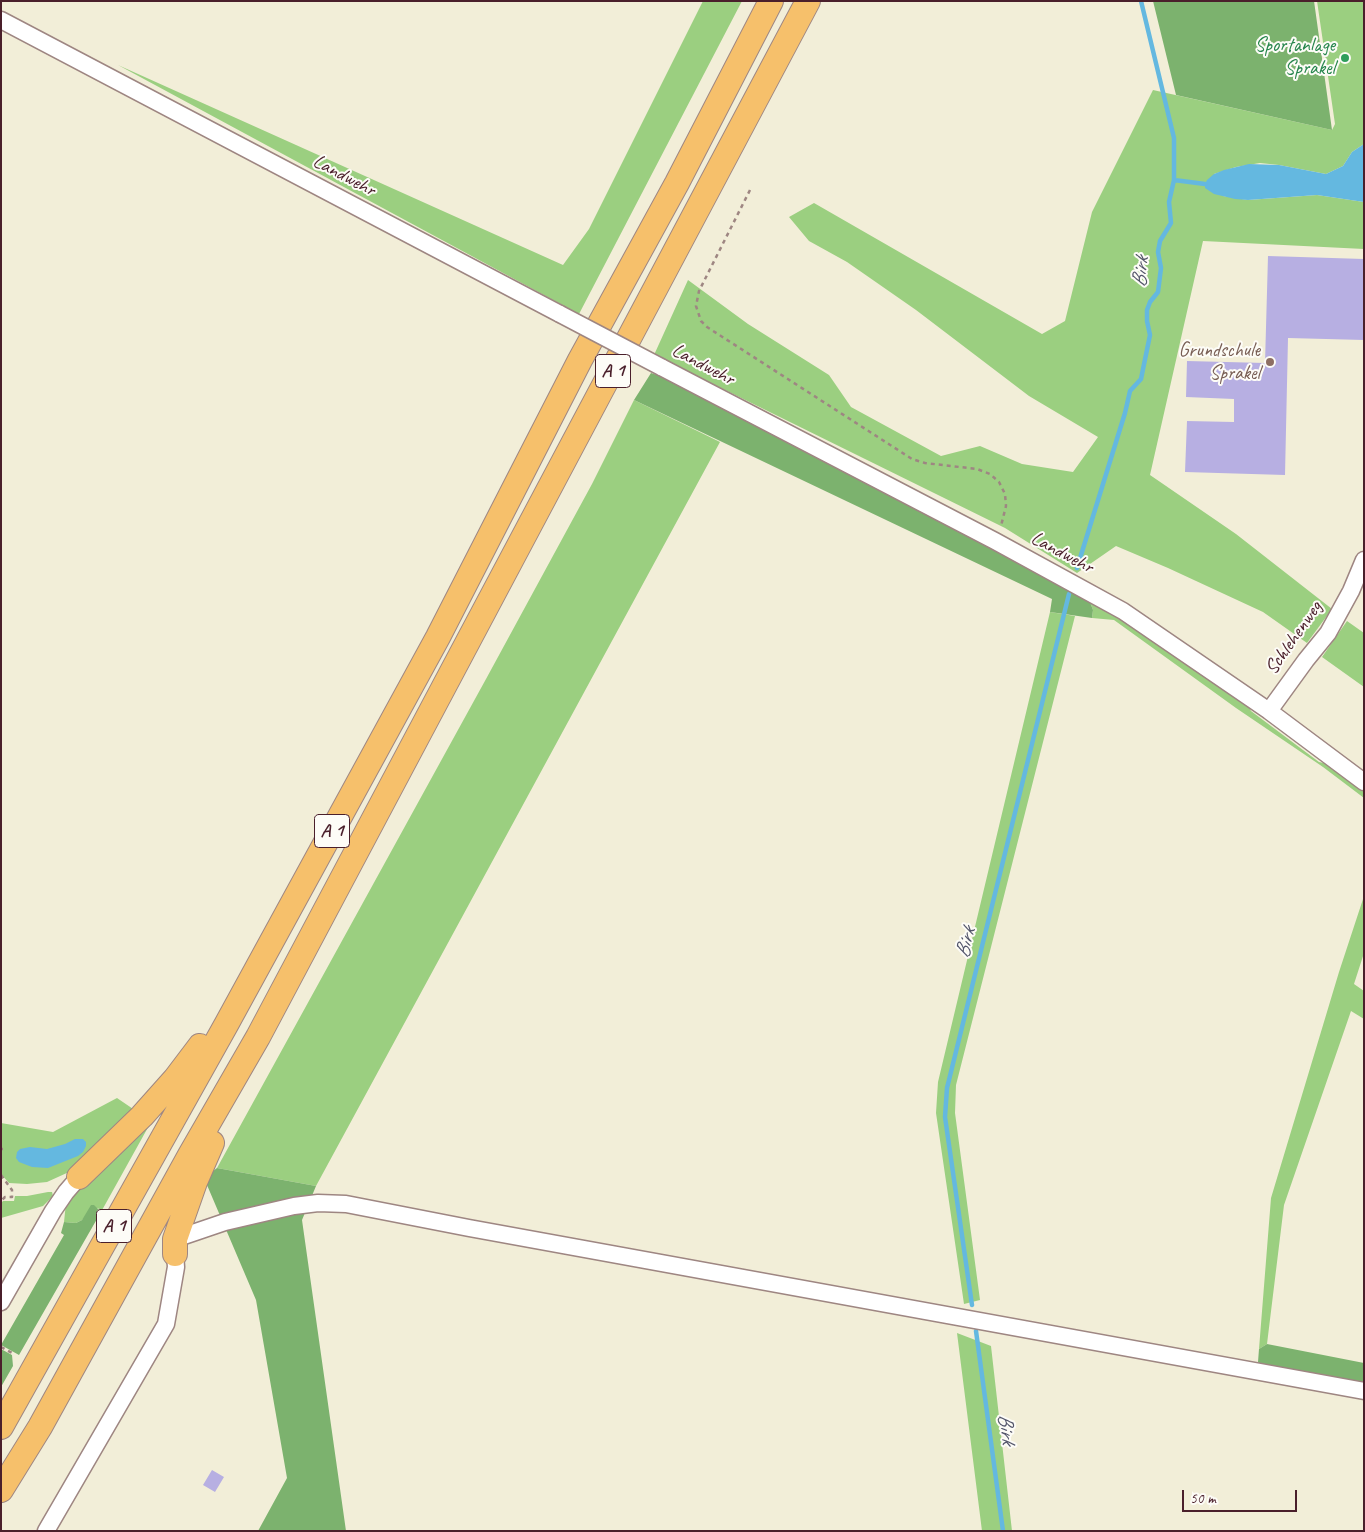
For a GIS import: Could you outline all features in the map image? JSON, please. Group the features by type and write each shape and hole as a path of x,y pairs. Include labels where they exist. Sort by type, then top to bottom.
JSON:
{"highway":[{"name":"A 1","path":"1,1427 226,1025 438,638 580,360 673,191 771,1"},
{"name":"A 1","path":"1,1490 40,1427 190,1155 258,1037 808,1"},
{"path":"79,1178 142,1116 175,1079 206,1039 226,1025"},
{"path":"175,1246 195,1182 258,1037"}],"street":[{"name":"Landwehr","path":"1,20 995,541 1123,611 1268,711 1364,782"},
{"name":"Schlehenweg","path":"1268,711 1328,633 1351,591 1364,560"},
{"path":"1,1302 52,1211 79,1178"},
{"path":"46,1531 166,1324 176,1267 175,1246 225,1222 294,1206 318,1203 346,1204 1364,1392"}],"path":[{"path":"750,190 699,291 696,306 702,321 707,327 912,459 925,463 977,469 995,477 1003,488 1006,506 1002,524 995,541"},
{"path":"1,1176 12,1190 12,1197 5,1197 1,1201"},
{"path":"1,1347 14,1354"}],"green space":[{"path":"703,1 742,1 579,314 118,65 563,265 589,229"},
{"path":"1153,1 1314,1 1332,130 1176,95"},
{"path":"1317,1 1364,1 1364,144 1352,152 1343,166 1326,174 1260,163 1236,167 1214,174 1223,196 1248,200 1317,195 1364,202 1364,249 1203,241 1150,475 1236,534 1332,609 1307,643 1263,612 1116,546 1077,573 1005,528 654,355 688,280 748,324 829,375 851,407 941,456 980,446 1022,464 1073,472 1098,437 1029,396 916,310 847,262 809,241 789,217 814,203 1042,334 1065,321 1092,212 1153,90 1332,130 1335,124"},
{"path":"651,373 673,380 1081,593 1090,602 1093,610 1092,618 1050,612 1052,599 634,400"},
{"path":"634,400 720,442 316,1186 217,1168 592,484"},
{"path":"1090,602 1105,606 1245,699 1251,711 1319,762 1328,764 1364,788 1364,798 1114,620 1092,618 1093,610"},
{"path":"1050,612 1075,616 956,1085 955,1113 980,1300 964,1304 936,1113 938,1082"},
{"path":"1347,621 1364,633 1364,687 1322,657"},
{"path":"1364,896 1364,953 1354,984 1364,991 1364,1019 1351,1011 1284,1205 1267,1344 1259,1349 1271,1198 1339,972"},
{"path":"117,1098 139,1113 69,1172 47,1182 27,1184 9,1183 1,1174 1,1123 53,1132"},
{"path":"151,1122 101,1212 98,1208 76,1223 64,1222 66,1203 71,1194"},
{"path":"217,1168 316,1186 302,1220 346,1531 258,1531 287,1478 256,1300 204,1178"},
{"path":"52,1192 53,1196 43,1206 1,1218 1,1203 3,1201 14,1201 15,1196"},
{"path":"91,1205 94,1205 101,1212 19,1355 1,1345 64,1235 61,1233 64,1222 76,1223 82,1220"},
{"path":"957,1333 991,1346 1012,1531 982,1531"},
{"path":"1267,1344 1364,1363 1364,1388 1264,1370 1258,1362 1259,1349"},
{"path":"1,1349 12,1355 13,1366 1,1387"}],"water":[{"path":"1364,144 1364,202 1317,195 1248,200 1235,199 1214,194 1205,188 1207,180 1214,174 1249,164 1279,165 1326,174 1343,166 1352,152"},
{"path":"75,1139 83,1139 86,1142 83,1152 78,1156 48,1168 32,1167 19,1162 16,1158 17,1152 20,1149 30,1147 47,1149"}],"building":[{"path":"1268,256 1364,259 1364,340 1288,338 1285,475 1185,472 1187,421 1234,422 1234,399 1186,397 1187,361 1265,363"},
{"path":"212,1470 224,1477 215,1492 203,1485"}],"waterway":[{"name":"Birk","path":"1077,568 1125,413 1130,391 1141,379 1150,335 1147,310 1150,302 1158,292 1161,268 1158,252 1160,241 1171,223 1169,202 1174,180 1174,138 1141,1"},
{"path":"1174,180 1205,184"},
{"name":"Birk","path":"972,1305 945,1117 947,1088 1069,594"},
{"name":"Birk","path":"976,1331 1003,1531"}],"place":[{"name":"Sportanlage Sprakel","path":"1345,58"},
{"name":"Grundschule Sprakel","path":"1270,362"}]}
